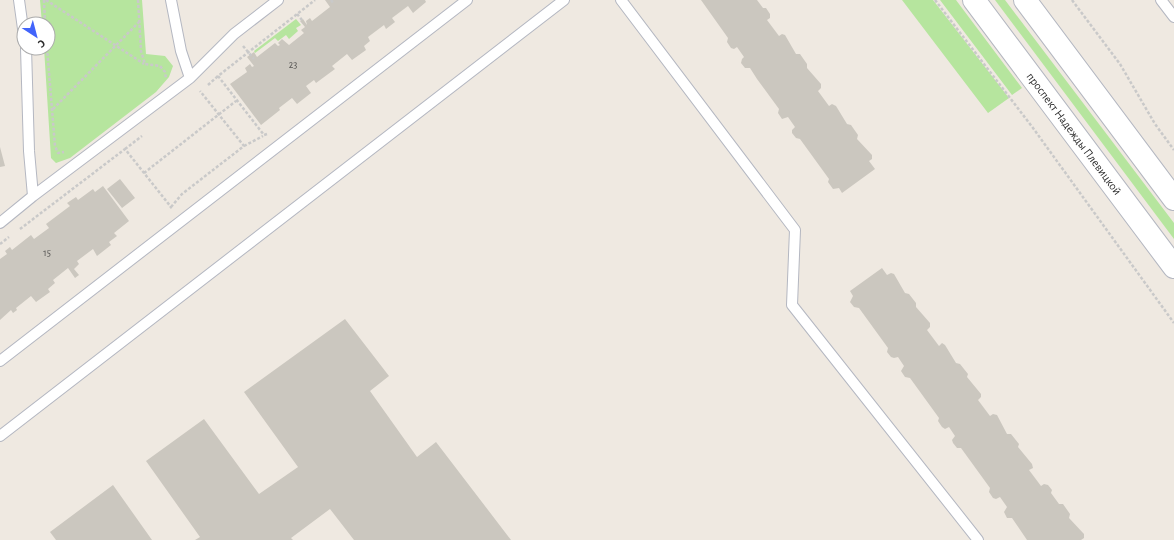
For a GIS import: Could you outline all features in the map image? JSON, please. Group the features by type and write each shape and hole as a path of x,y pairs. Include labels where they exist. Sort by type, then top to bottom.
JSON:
{"main road":[{"name":"проспект Надежды Плевицкой","path":"974,0 1174,267"},
{"path":"1025,0 1174,199"}],"lane":[{"path":"19,0 21,16"},
{"path":"171,0 181,51 190,78"},
{"path":"0,222 32,196 190,78 234,34 278,0"},
{"path":"0,361 467,0"},
{"path":"0,436 564,0"},
{"path":"621,0 795,230 792,305 978,540"},
{"path":"1161,0 1174,17"},
{"path":"26,56 32,196"}],"path":[{"path":"45,0 45,16"},
{"path":"45,0 145,64 160,66 166,72 166,81"},
{"path":"138,0 141,52 145,64"},
{"path":"264,135 218,76 315,0"},
{"path":"331,0 334,4"},
{"path":"935,0 1033,128 1174,323"},
{"path":"1072,0 1120,64 1155,124 1174,150"},
{"path":"297,14 302,20"},
{"path":"52,110 140,22"},
{"path":"250,54 254,59"},
{"path":"48,56 55,146 58,153 69,150"},
{"path":"200,91 244,146"},
{"path":"144,173 236,101"},
{"path":"165,212 171,208 182,194 244,146 271,131"},
{"path":"19,230 126,149 171,208"},
{"path":"0,244 12,235"}],"green space":[{"path":"40,0 142,0 146,54 165,56 173,66 169,77 156,92 70,158 56,163 51,158 45,56 56,56 56,16 41,16"},
{"path":"902,0 933,0 1009,98 988,113"},
{"path":"940,0 956,0 1022,88 1012,95"},
{"path":"995,0 1005,0 1174,223 1174,239"},
{"path":"296,19 301,25 296,28 298,31 289,39 286,35 278,41 275,38 255,53 254,51"}],"building":[{"path":"325,0 425,0 426,2 413,13 408,6 392,18 395,22 386,29 384,25 368,37 370,41 364,46 366,50 352,60 347,54 332,66 335,69 316,83 314,80 306,86 311,93 297,104 292,98 261,125 230,84 247,72 245,68 250,64 252,67 254,66 247,57 254,52 257,57 275,43 278,46 280,45 278,43 282,39 289,45 304,33 301,30 305,27 300,21 303,19 307,25 306,21 310,18 312,21 330,7"},
{"path":"701,0 757,0 763,8 766,8 770,14 770,18 767,20 779,36 782,34 785,35 796,54 800,54 807,64 807,68 821,84 821,88 818,91 829,106 832,104 836,106 847,124 851,125 858,135 857,139 872,155 872,159 869,161 875,169 842,193 839,188 833,189 828,182 829,179 800,139 796,138 792,133 792,130 795,127 788,117 782,119 778,113 779,109 750,68 745,68 741,63 744,57 737,47 734,49 731,48 727,42 728,38"},
{"path":"0,147 5,166 0,167"},
{"path":"120,179 135,198 122,208 107,189"},
{"path":"103,186 129,221 114,233 117,236 109,242 111,245 97,256 93,249 77,261 79,264 74,269 79,275 75,278 68,268 53,280 55,283 48,289 50,292 36,302 31,296 16,308 17,310 13,313 11,310 0,320 0,259 7,254 5,251 10,247 12,250 31,235 34,239 49,228 46,224 70,206 67,203 76,197 78,200 93,189 95,192"},
{"path":"882,268 887,275 891,273 894,274 905,293 909,294 916,303 916,307 930,323 930,327 927,330 939,346 942,343 945,345 956,363 960,364 968,374 967,377 981,394 981,397 978,400 990,416 993,414 997,415 1007,434 1011,434 1019,444 1018,447 1032,464 1033,468 1029,470 1041,486 1044,484 1048,485 1052,490 1051,493 1059,504 1063,504 1070,514 1069,518 1084,534 1084,538 1081,540 1027,540 1012,518 1007,518 1004,512 1007,507 1000,497 996,499 993,498 989,492 990,488 961,448 957,448 953,443 952,440 955,436 949,427 945,429 942,427 938,421 939,418 910,378 905,377 901,371 904,366 898,357 891,357 887,352 888,348 859,308 854,307 850,302 853,296 850,291"},
{"path":"345,319 389,376 370,391 417,457 436,442 511,540 354,540 330,509 291,538 293,540 195,540 200,537 146,461 204,419 259,494 298,467 244,392"},
{"path":"113,485 152,540 56,540 50,532"}]}
